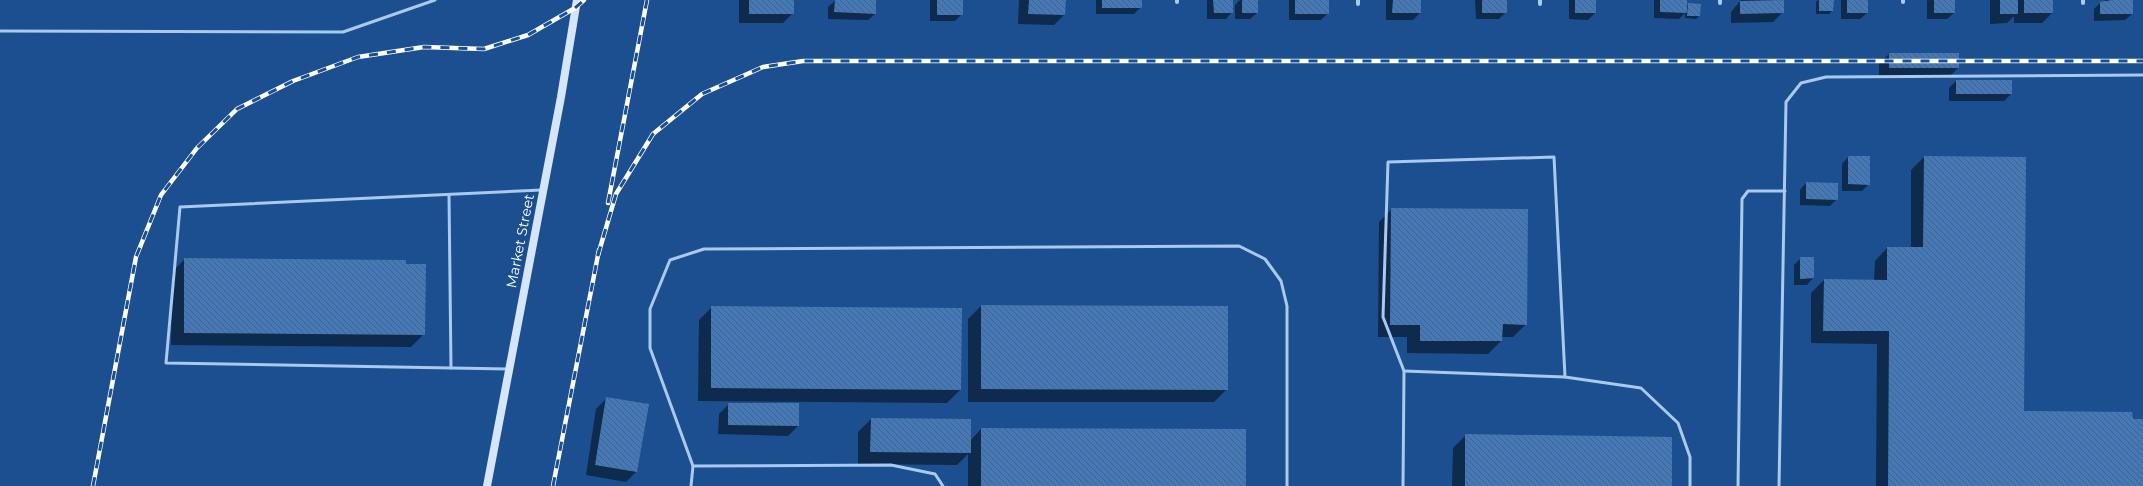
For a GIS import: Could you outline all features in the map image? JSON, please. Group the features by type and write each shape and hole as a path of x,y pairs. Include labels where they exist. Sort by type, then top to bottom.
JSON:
{"main road":[{"name":"Market Street","path":"487,486 543,190 576,0"}],"lane":[{"path":"0,31 342,32 435,0"},
{"path":"1779,486 1786,102 1801,83 1834,77 2140,73 2143,75"},
{"path":"1403,486 1404,371 1383,317 1388,162 1554,157 1565,377"},
{"path":"509,369 166,363 180,207 543,190"},
{"path":"1738,486 1742,199 1748,191 1785,191"},
{"path":"449,194 451,368"},
{"path":"691,486 693,466 650,348 650,309 670,260 704,249 1239,246 1265,259 1281,282 1287,306 1287,486"},
{"path":"1404,371 1565,377 1641,388 1678,423 1690,457 1690,486"},
{"path":"693,466 891,465 935,474 943,486"}],"building":[{"path":"749,0 794,0 794,14 749,14"},
{"path":"835,0 876,0 876,14 834,12"},
{"path":"937,0 963,0 963,15 937,15"},
{"path":"1029,0 1066,0 1065,15 1028,14"},
{"path":"1102,0 1142,0 1142,8 1102,8"},
{"path":"1213,0 1233,0 1233,13 1214,13"},
{"path":"1242,0 1258,0 1258,13 1242,13"},
{"path":"1295,0 1329,0 1329,14 1295,14"},
{"path":"1393,0 1421,0 1421,13 1392,13"},
{"path":"1482,0 1507,0 1507,13 1482,13"},
{"path":"1575,0 1596,0 1596,13 1575,13"},
{"path":"1660,0 1687,0 1687,13 1660,12"},
{"path":"1784,0 1784,13 1740,14 1740,1"},
{"path":"1819,0 1834,0 1833,11 1819,11"},
{"path":"1847,0 1868,0 1868,13 1847,13"},
{"path":"1934,0 1955,0 1955,13 1934,13"},
{"path":"2000,0 2018,0 2018,14 2000,14"},
{"path":"2024,0 2053,0 2053,13 2024,13"},
{"path":"2112,0 2133,0 2133,14 2100,14 2100,2"},
{"path":"1688,3 1701,4 1700,16 1687,16"},
{"path":"1889,53 1959,53 1959,68 1889,68"},
{"path":"1956,80 2012,80 2012,94 1956,94"},
{"path":"1848,156 1870,156 1870,185 1848,184"},
{"path":"1924,156 2026,157 2024,411 2132,412 2133,419 2143,419 2143,486 1888,486 1889,331 1823,331 1824,279 1887,280 1887,247 1923,247"},
{"path":"1806,182 1838,183 1838,200 1806,199"},
{"path":"1391,208 1528,209 1527,325 1503,324 1502,341 1420,341 1420,325 1390,325"},
{"path":"1800,257 1814,257 1814,278 1800,279"},
{"path":"184,258 406,260 406,264 426,264 425,335 184,333"},
{"path":"981,305 1228,306 1228,390 981,389"},
{"path":"711,306 962,308 961,390 711,388"},
{"path":"606,397 649,404 637,472 595,465"},
{"path":"728,403 799,403 799,426 728,425"},
{"path":"871,418 971,419 971,453 870,452"},
{"path":"981,428 1246,429 1246,486 981,486"},
{"path":"1465,434 1672,437 1672,486 1465,486"}],"railway":[{"path":"93,486 136,257 161,195 197,148 237,109 293,81 358,57 424,47 484,49 528,35 575,8 584,0"},
{"path":"608,203 647,0"},
{"path":"598,255 616,194 653,134 702,94 763,67 803,61 2143,61"},
{"path":"553,486 599,250"}]}
